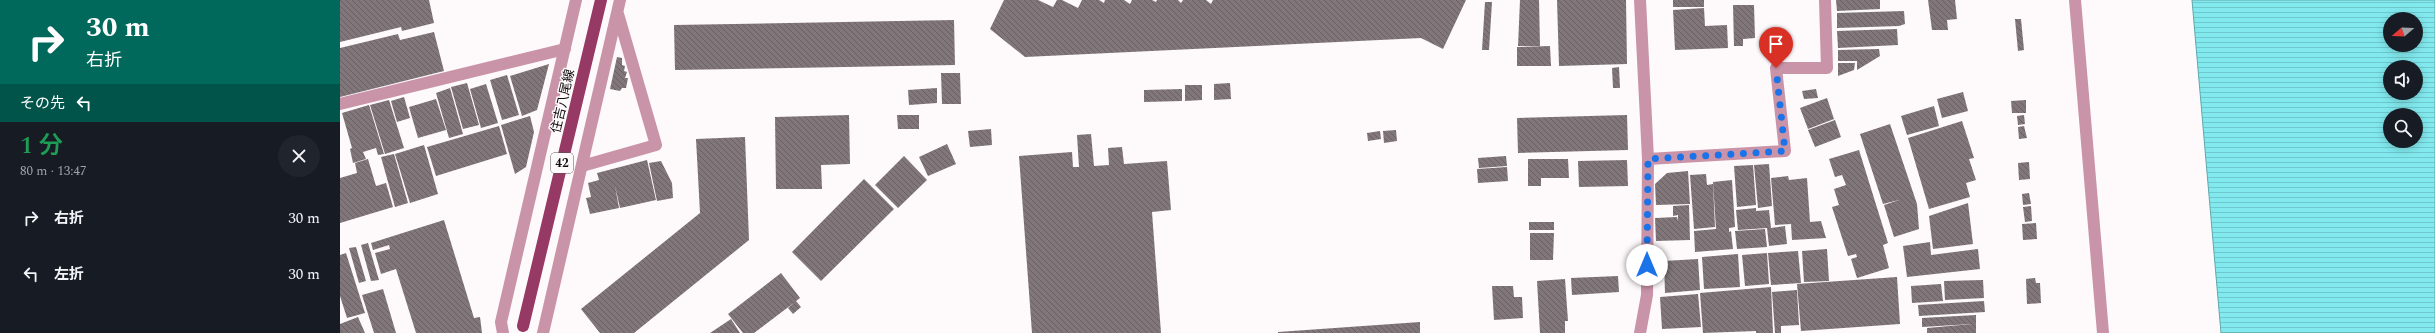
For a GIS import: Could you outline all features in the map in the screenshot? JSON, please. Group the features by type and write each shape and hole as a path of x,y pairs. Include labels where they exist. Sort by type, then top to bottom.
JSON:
{"main road":[{"name":"住吉八尾線","path":"523,326 600,0"}],"street":[{"path":"503,333 501,322 576,0"},
{"path":"543,333 620,0"},
{"path":"1640,0 1648,159 1647,295 1640,333"},
{"path":"1648,159 1785,151 1776,68 1827,68 1826,0"},
{"path":"2075,0 2103,333"},
{"path":"582,166 656,145 617,13"},
{"path":"340,104 565,49"}],"water":[{"path":"2192,0 2435,0 2435,333 2221,333"}],"building":[{"path":"340,0 429,0 434,23 402,31 401,27 340,42"},
{"path":"1004,0 1038,0 1053,7 1057,0 1062,0 1078,8 1082,0 1099,0 1104,3 1105,0 1124,0 1130,4 1132,0 1152,0 1156,2 1157,0 1178,0 1181,3 1183,0 1206,0 1211,4 1213,0 1466,0 1443,49 1421,38 1025,57 990,29"},
{"path":"1520,0 1539,0 1540,46 1518,46"},
{"path":"1557,0 1626,0 1627,64 1559,66"},
{"path":"1673,0 1704,0 1704,7 1673,7"},
{"path":"1836,0 1880,0 1880,9 1837,11"},
{"path":"1928,0 1955,0 1957,19 1947,20 1948,30 1932,30"},
{"path":"1485,2 1492,2 1489,50 1482,50"},
{"path":"1733,5 1754,5 1755,38 1743,39 1743,46 1734,46"},
{"path":"1704,8 1705,26 1727,25 1728,48 1675,50 1673,10"},
{"path":"1904,11 1905,24 1899,26 1837,28 1837,13"},
{"path":"2015,19 2021,19 2024,50 2018,51"},
{"path":"954,20 955,65 675,70 674,25"},
{"path":"1897,29 1898,45 1838,48 1837,31"},
{"path":"434,32 444,71 340,97 340,48 398,34 400,40"},
{"path":"1550,46 1551,66 1517,66 1517,47"},
{"path":"1879,49 1880,56 1857,70 1857,61 1838,61 1838,50"},
{"path":"617,57 622,58 622,65 625,66 624,71 627,72 625,78 628,78 626,88 622,88 620,91 610,89"},
{"path":"1838,63 1855,63 1854,70 1838,76"},
{"path":"549,64 537,110 522,116 510,76"},
{"path":"1619,67 1620,88 1613,88 1612,68"},
{"path":"941,73 960,73 961,104 942,104"},
{"path":"507,75 519,115 502,120 490,80"},
{"path":"467,83 479,125 463,129 451,87"},
{"path":"1230,83 1231,99 1214,100 1214,84"},
{"path":"486,84 498,123 481,128 470,89"},
{"path":"1185,85 1202,85 1202,100 1185,101"},
{"path":"450,88 463,134 449,138 436,93"},
{"path":"937,88 937,103 909,105 908,90"},
{"path":"1182,89 1182,101 1144,102 1144,90"},
{"path":"1816,89 1818,98 1804,99 1802,91"},
{"path":"1963,92 1968,111 1942,118 1937,99"},
{"path":"404,97 410,118 397,122 391,101"},
{"path":"1827,98 1834,119 1808,129 1800,108"},
{"path":"436,99 446,130 418,138 409,107"},
{"path":"389,100 404,148 385,154 370,105"},
{"path":"2026,100 2026,113 2012,113 2011,101"},
{"path":"369,105 384,154 378,155 376,148 363,152 366,159 353,163 350,149 352,148 342,113"},
{"path":"1934,106 1939,126 1907,135 1901,116"},
{"path":"849,115 850,164 821,165 822,189 776,189 775,117"},
{"path":"897,115 919,115 919,129 898,129"},
{"path":"1627,115 1628,150 1518,153 1517,118"},
{"path":"2024,115 2025,124 2018,125 2017,116"},
{"path":"530,116 534,132 526,167 515,174 501,125"},
{"path":"1835,120 1841,137 1815,147 1808,130"},
{"path":"1962,121 1974,158 1969,159 1976,180 1966,183 1970,197 1929,209 1908,138"},
{"path":"1890,124 1917,204 1919,229 1894,237 1884,205 1899,200 1883,204 1860,134"},
{"path":"499,126 507,154 436,176 427,147"},
{"path":"2024,126 2027,138 2019,139 2018,127"},
{"path":"991,129 992,145 970,147 968,131"},
{"path":"1396,130 1397,141 1384,143 1383,131"},
{"path":"1380,131 1381,139 1368,141 1367,133"},
{"path":"1091,134 1094,166 1109,165 1108,148 1122,147 1124,164 1167,161 1171,210 1152,212 1161,333 1032,333 1019,156 1072,152 1073,167 1079,167 1077,135"},
{"path":"745,137 749,240 634,333 600,333 581,309 700,213 696,139"},
{"path":"947,144 956,164 928,176 919,157"},
{"path":"424,145 438,194 410,203 395,154"},
{"path":"1859,150 1888,243 1883,245 1889,268 1857,278 1851,259 1857,257 1856,254 1848,256 1832,207 1839,205 1834,189 1846,185 1842,175 1835,177 1829,159"},
{"path":"394,154 408,203 395,207 381,157"},
{"path":"904,156 927,180 898,208 875,185"},
{"path":"1506,156 1507,166 1479,168 1478,158"},
{"path":"368,159 376,186 386,183 393,207 340,223 340,178 357,173 355,163"},
{"path":"1528,159 1568,159 1569,178 1541,178 1541,186 1528,186"},
{"path":"647,160 656,200 620,208 615,186 619,208 590,214 586,198 591,197 588,183 599,180 597,173"},
{"path":"1627,160 1628,186 1579,187 1578,161"},
{"path":"661,161 672,183 673,198 657,201 649,163"},
{"path":"2029,162 2030,179 2019,180 2018,163"},
{"path":"1769,164 1772,206 1758,208 1754,165"},
{"path":"1753,165 1756,205 1737,207 1734,166"},
{"path":"1507,167 1508,181 1478,183 1477,169"},
{"path":"1688,171 1690,204 1656,205 1655,184 1667,173"},
{"path":"1706,174 1707,185 1713,184 1715,227 1694,229 1690,175"},
{"path":"1788,176 1789,180 1807,178 1810,222 1821,221 1826,238 1792,240 1791,224 1775,225 1771,178"},
{"path":"864,179 894,209 821,281 792,252"},
{"path":"1732,180 1735,227 1729,228 1729,232 1731,231 1733,249 1695,252 1694,231 1716,229 1713,182"},
{"path":"2029,193 2031,204 2023,205 2022,194"},
{"path":"1968,203 1973,244 1933,249 1929,216"},
{"path":"1689,205 1690,240 1656,241 1655,218 1677,217 1678,221 1678,215 1673,216 1673,206"},
{"path":"2031,206 2032,221 2025,222 2023,207"},
{"path":"1756,208 1756,211 1769,210 1771,228 1785,226 1787,244 1769,246 1767,228 1738,230 1736,210"},
{"path":"444,220 474,318 480,317 482,333 416,333 396,269 381,274 375,253 390,249 389,245 373,250 371,243"},
{"path":"1529,222 1554,222 1554,230 1529,230"},
{"path":"2036,223 2037,239 2023,240 2022,224"},
{"path":"1765,229 1767,247 1737,249 1735,231"},
{"path":"1530,233 1554,233 1553,260 1530,260"},
{"path":"1930,242 1931,255 1978,249 1980,269 1907,277 1903,246"},
{"path":"368,243 379,280 371,281 361,245"},
{"path":"356,247 366,281 359,283 349,248"},
{"path":"1827,249 1829,281 1804,282 1802,251"},
{"path":"1798,251 1801,283 1771,285 1768,253"},
{"path":"346,253 365,313 347,318 340,296 340,255"},
{"path":"1767,253 1769,284 1745,286 1742,255"},
{"path":"1738,254 1740,287 1704,289 1702,257"},
{"path":"1698,259 1700,290 1665,293 1664,261"},
{"path":"781,273 800,298 796,301 801,307 793,314 788,308 795,302 754,333 743,333 728,314"},
{"path":"1618,276 1619,292 1572,295 1571,278"},
{"path":"1897,277 1900,324 1801,331 1797,284"},
{"path":"2035,278 2036,283 2040,283 2041,303 2027,304 2026,279"},
{"path":"1565,279 1568,321 1565,321 1565,333 1540,333 1537,281"},
{"path":"1983,280 1984,298 1945,300 1944,281"},
{"path":"1941,284 1943,301 1912,303 1911,286"},
{"path":"1492,286 1513,286 1514,297 1522,297 1523,318 1494,320"},
{"path":"1771,287 1773,333 1756,333 1756,331 1703,333 1700,293"},
{"path":"383,289 396,333 374,333 362,295"},
{"path":"1797,290 1799,325 1781,326 1781,333 1775,333 1772,292"},
{"path":"1698,294 1701,327 1662,329 1660,297"},
{"path":"1984,301 1985,312 1919,316 1918,305"},
{"path":"1976,315 1976,333 1927,333 1927,328 1972,324 1922,327 1922,318"},
{"path":"358,317 365,333 340,333 340,324"},
{"path":"731,319 740,333 710,333"},
{"path":"1420,322 1420,333 1278,333 1278,332"}],"route":[{"path":"1647,265 1648,159 1785,151 1776,68"}]}
